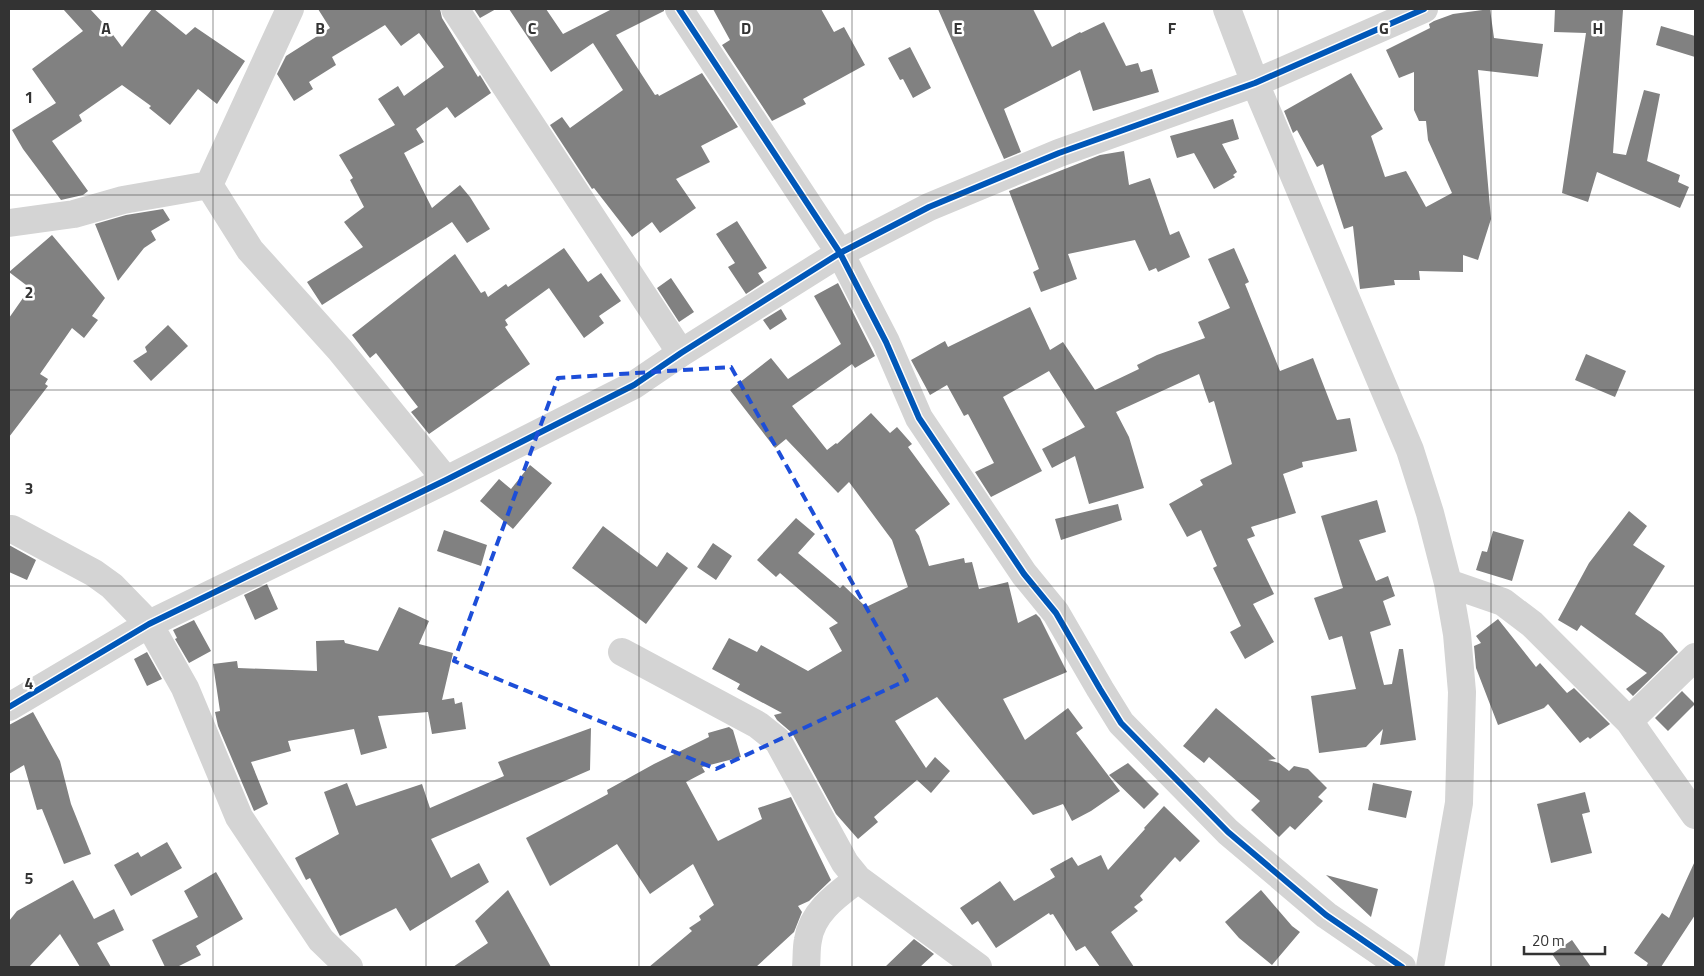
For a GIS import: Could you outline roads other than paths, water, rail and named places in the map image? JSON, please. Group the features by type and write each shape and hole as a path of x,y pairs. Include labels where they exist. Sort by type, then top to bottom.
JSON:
{"street":[{"path":"209,185 290,9"},
{"path":"455,9 681,353"},
{"path":"679,9 840,254 886,342 919,418 1024,574 1056,612 1121,723 1228,832 1326,916 1402,967"},
{"path":"1227,9 1255,83 1410,450 1430,513 1448,583 1457,634 1462,692 1459,803 1430,967"},
{"path":"9,706 149,624 446,480 634,385 681,353 840,254 929,207 1059,153 1255,83 1424,9"},
{"path":"9,224 74,214 123,200 209,185"},
{"path":"209,185 250,250 340,350 446,480"},
{"path":"9,529 94,573 112,586 149,624 185,688 239,818 321,940 349,967"},
{"path":"1448,583 1503,602 1532,624 1629,721 1695,815"},
{"path":"622,652 758,725 778,741 845,863 858,878 978,967"},
{"path":"1629,721 1695,657"},
{"path":"806,967 808,940 813,923 828,902 858,878"}]}
